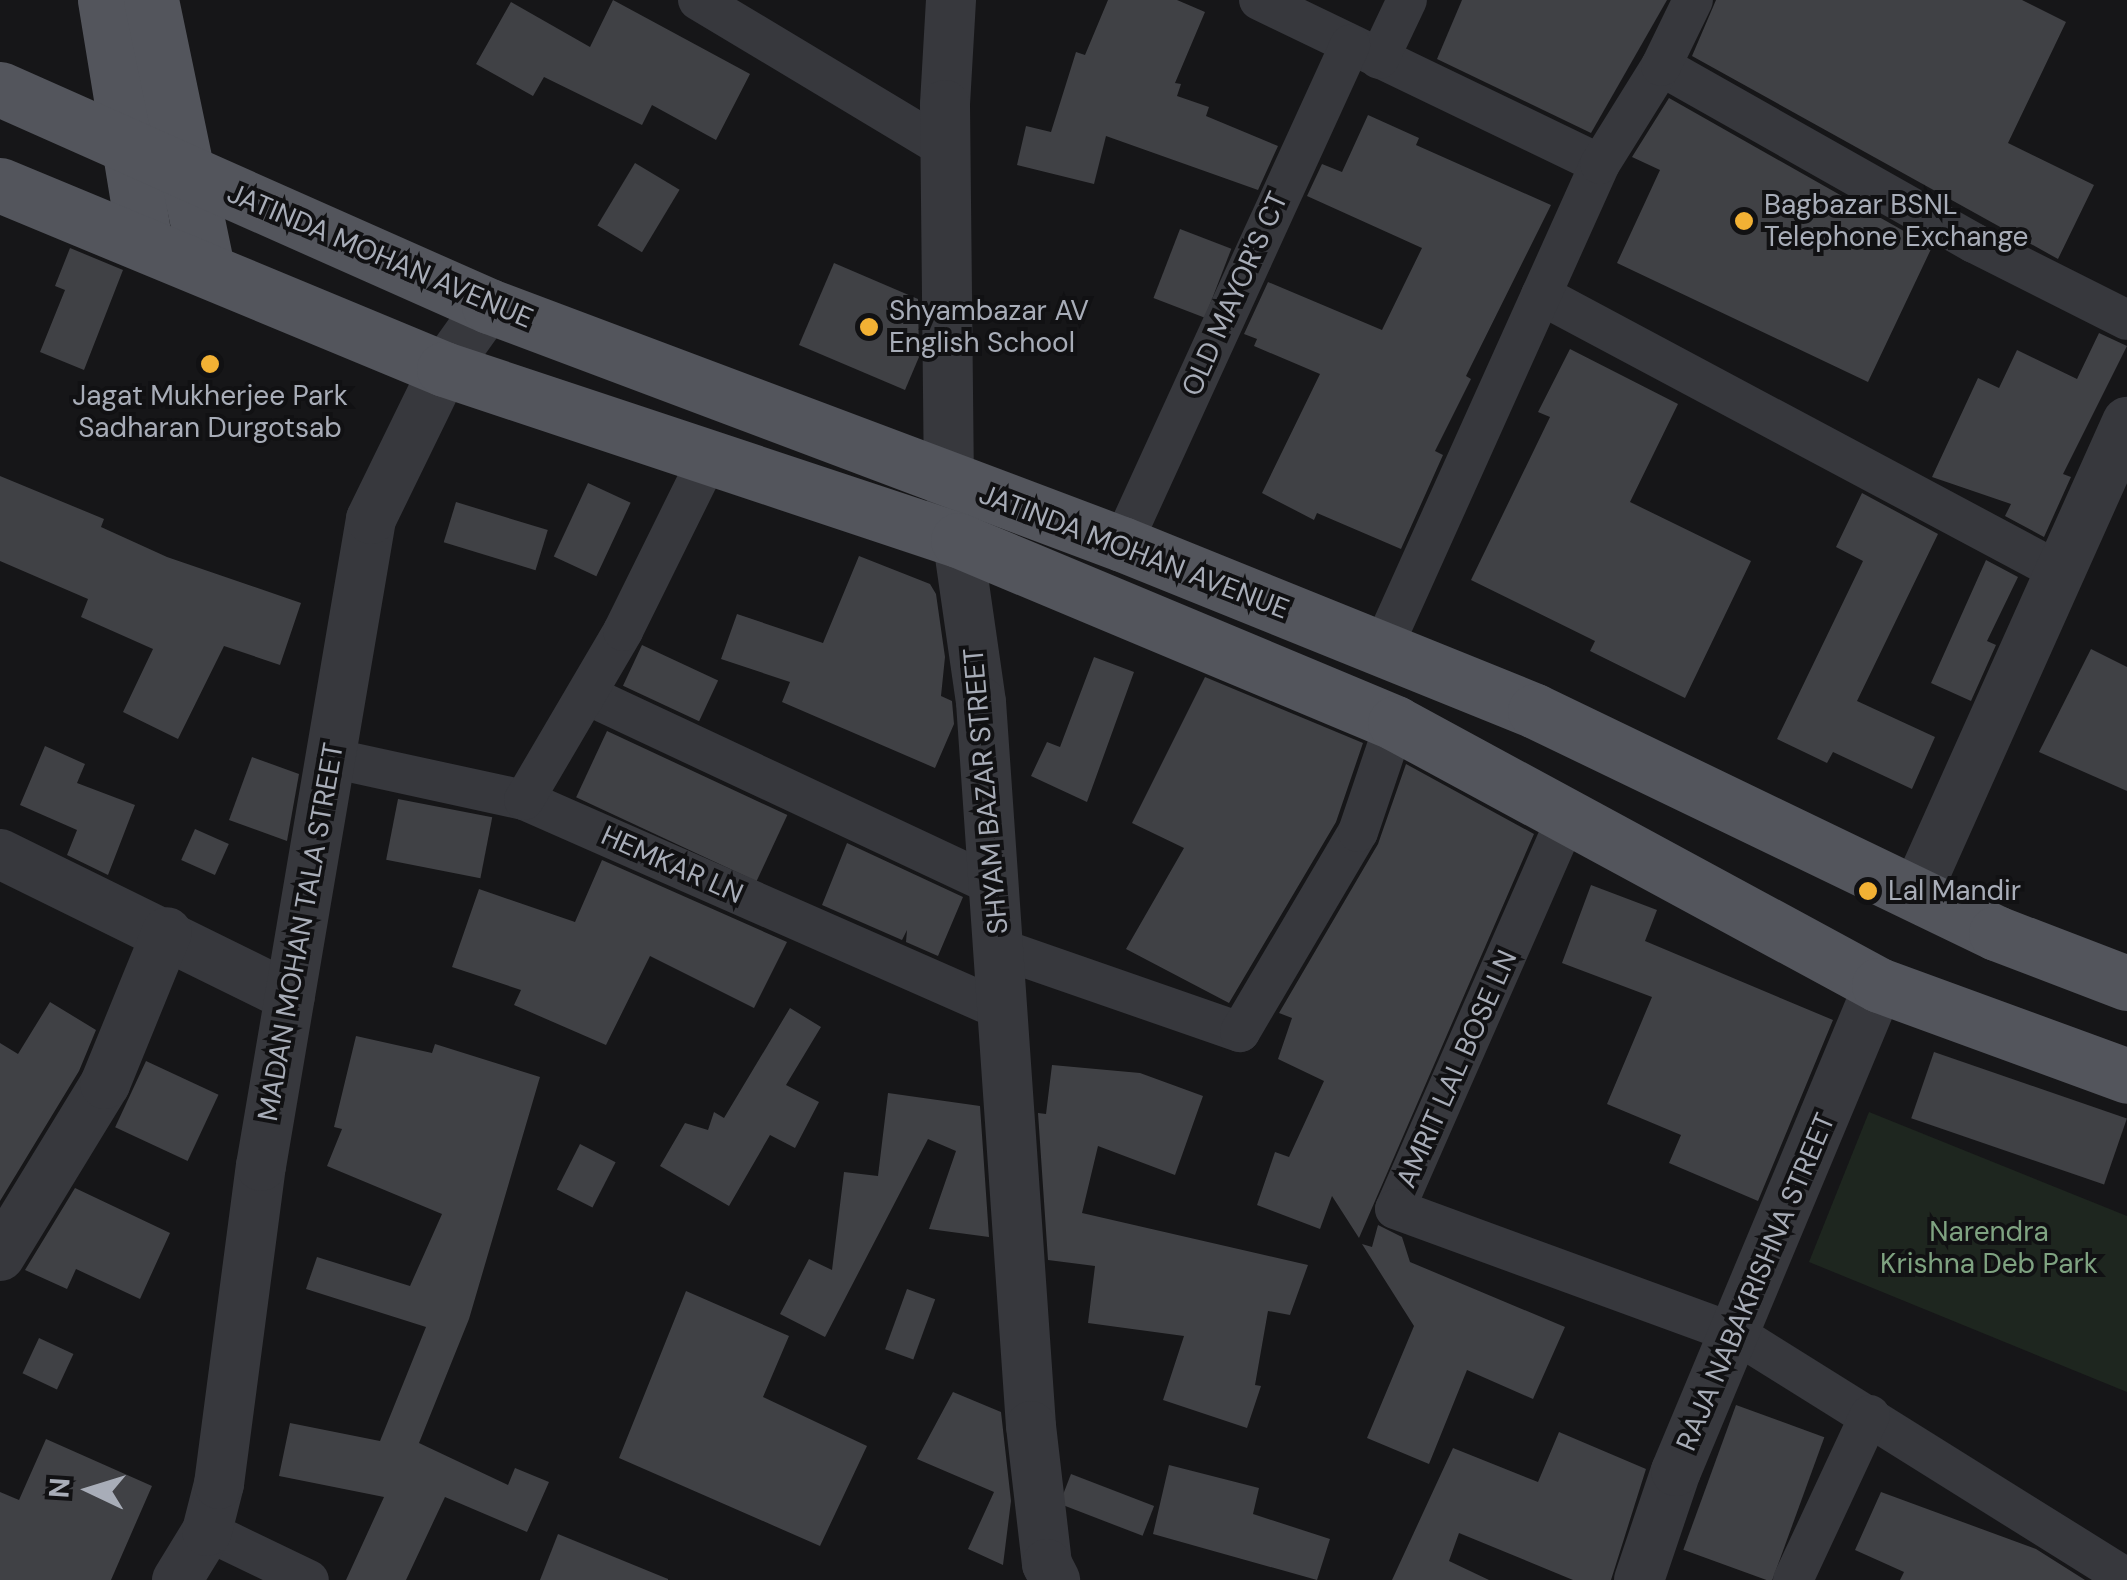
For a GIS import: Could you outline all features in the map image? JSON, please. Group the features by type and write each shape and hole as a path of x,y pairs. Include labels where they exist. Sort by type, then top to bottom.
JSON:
{"main road":[{"path":"105,0 145,244"},
{"path":"151,0 207,269"},
{"name":"JATINDA MOHAN AVENUE","path":"0,89 490,306 1122,544 1535,711 1918,890 1996,932 2127,983"},
{"path":"0,185 444,369 958,540 1396,723 1879,985 2127,1076"}],"street":[{"path":"698,0 946,149"},
{"name":"SHYAM BAZAR STREET","path":"951,0 946,149 950,480 981,702 1031,1426 1047,1564 1055,1580"},
{"path":"1259,0 1600,164"},
{"name":"OLD MAYOR'S CT","path":"1122,544 1364,52 1407,0"},
{"path":"1382,649 1600,164 1661,66 1693,0"},
{"path":"1661,66 1974,243 2127,320"},
{"path":"1540,295 2060,572"},
{"name":"MADAN MOHAN TALA STREET","path":"177,1580 207,1531 290,997 371,518 444,369 490,306"},
{"path":"1918,890 2127,422"},
{"path":"524,800 586,695 708,459"},
{"path":"586,695 993,885"},
{"path":"1001,949 1240,1032 1358,832 1396,723"},
{"name":"HEMKAR LN","path":"331,758 524,800 1001,1010"},
{"name":"AMRIT LAL BOSE LN","path":"1568,815 1396,1209 1736,1334"},
{"path":"0,854 167,932 290,997"},
{"path":"0,1256 105,1084 167,932"},
{"name":"RAJA NABAKRISHNA STREET","path":"1639,1580 1676,1471 1879,985"},
{"path":"1736,1334 2127,1578"},
{"path":"1792,1580 1870,1415"},
{"path":"207,1531 309,1580"}],"green space":[{"name":"Narendra Krishna Deb Park","path":"1869,1112 2127,1216 2127,1392 1809,1262"}],"building":[{"path":"613,0 750,74 716,140 652,105 642,125 544,77 533,96 476,64 511,2 590,47"},
{"path":"1108,0 1177,0 1205,12 1175,83 1181,84 1177,96 1209,107 1206,116 1278,146 1258,190 1106,136 1094,184 1017,165 1026,126 1051,132 1076,52 1085,55"},
{"path":"1462,0 1667,0 1591,133 1437,59"},
{"path":"1716,0 2022,0 2066,22 2008,143 2094,185 2058,259 1692,56"},
{"path":"1669,98 1932,247 1868,382 1617,263 1660,170 1632,157"},
{"path":"1368,115 1419,138 1416,145 1551,205 1466,376 1471,379 1435,451 1443,455 1401,549 1317,513 1314,520 1262,493 1320,374 1254,346 1257,339 1244,334 1268,282 1382,330 1422,248 1307,196 1322,164 1342,172"},
{"path":"635,163 680,190 642,252 597,226"},
{"path":"1180,229 1231,249 1205,318 1153,298"},
{"path":"70,248 123,270 84,370 40,352 65,290 55,286"},
{"name":"Shyambazar AV English School","path":"834,263 918,299 919,357 905,390 799,345"},
{"path":"2099,333 2127,346 2063,474 2071,477 2044,537 2005,516 2011,504 1932,477 1978,378 1999,388 2017,350 2077,379"},
{"path":"1570,349 1678,404 1630,502 1751,561 1685,698 1590,651 1595,641 1471,580 1550,417 1538,412"},
{"path":"0,476 104,519 101,527 167,557 301,603 280,665 224,646 178,739 123,712 153,649 81,617 88,599 0,561"},
{"path":"588,483 631,503 596,576 554,556"},
{"path":"1862,493 1938,534 1857,701 1935,737 1912,789 1833,752 1827,763 1777,739 1863,561 1836,547"},
{"path":"456,502 548,530 536,570 444,542"},
{"path":"859,556 930,584 936,594 945,657 941,696 952,701 954,724 935,768 782,702 790,682 721,659 737,614 823,643"},
{"path":"1986,560 2018,577 1987,641 1996,645 1971,701 1931,683"},
{"path":"642,645 718,680 699,721 623,686"},
{"path":"2091,649 2127,667 2127,791 2039,752"},
{"path":"1094,657 1134,672 1087,802 1031,776 1047,742 1060,747"},
{"path":"1205,677 1363,743 1336,822 1229,1003 1126,949 1184,848 1132,823"},
{"path":"607,731 787,815 757,881 576,797"},
{"path":"45,746 85,764 77,783 135,805 108,875 67,855 77,830 20,805"},
{"path":"252,757 299,774 287,841 229,820"},
{"path":"1406,764 1534,834 1359,1238 1332,1196 1320,1229 1257,1205 1275,1152 1289,1157 1324,1081 1278,1059 1292,1018 1279,1013 1378,844"},
{"path":"398,799 492,817 480,878 386,860"},
{"path":"195,829 229,844 215,875 181,860"},
{"path":"847,843 963,897 938,956 906,942 907,930 902,940 822,905"},
{"path":"602,860 787,942 754,1008 650,956 606,1045 514,1005 521,990 452,967 479,889 575,922"},
{"path":"1591,885 1657,910 1645,941 1833,1020 1758,1201 1669,1163 1681,1135 1607,1104 1652,997 1562,963"},
{"path":"50,1002 96,1030 79,1071 0,1201 0,1043 18,1054"},
{"path":"790,1008 821,1027 786,1085 819,1102 795,1148 770,1135 729,1206 660,1166 685,1123 708,1130 714,1112 724,1118"},
{"path":"356,1036 432,1053 435,1044 540,1077 469,1319 419,1443 508,1485 515,1468 549,1482 527,1532 445,1497 406,1580 346,1580 384,1497 279,1476 290,1423 380,1441 426,1327 306,1289 317,1257 410,1286 442,1214 327,1166 342,1129 334,1127"},
{"path":"1934,1052 2127,1118 2104,1185 1911,1118"},
{"path":"146,1061 219,1095 188,1161 115,1127"},
{"path":"1052,1065 1140,1073 1203,1096 1175,1175 1098,1146 1082,1213 1308,1265 1290,1315 1268,1311 1255,1385 1261,1386 1247,1428 1163,1400 1184,1336 1088,1323 1095,1266 1048,1260 1038,1113 1046,1114"},
{"path":"888,1093 980,1106 989,1237 929,1229 956,1151 928,1139 825,1337 780,1314 809,1259 832,1270 844,1172 878,1176"},
{"path":"580,1144 616,1162 592,1208 557,1189"},
{"path":"75,1188 170,1233 140,1299 76,1269 67,1289 25,1270"},
{"path":"1378,1225 1402,1237 1410,1262 1565,1327 1533,1399 1467,1370 1429,1464 1367,1438 1414,1326 1362,1244 1372,1247"},
{"path":"907,1289 935,1299 913,1359 885,1349"},
{"path":"686,1291 789,1336 763,1397 867,1446 820,1546 619,1458"},
{"path":"39,1338 73,1354 57,1389 23,1373"},
{"path":"953,1392 1001,1412 1011,1501 1003,1565 968,1549 994,1492 917,1459"},
{"path":"1736,1405 1824,1437 1772,1580 1683,1550"},
{"path":"1559,1432 1646,1469 1611,1580 1573,1580 1459,1533 1449,1561 1489,1580 1392,1580 1453,1448 1538,1482"},
{"path":"46,1439 152,1486 111,1580 0,1580 0,1492 19,1500"},
{"path":"1169,1465 1259,1488 1253,1514 1330,1539 1317,1580 1153,1534"},
{"path":"1071,1474 1154,1506 1143,1536 1060,1504"},
{"path":"1881,1492 2036,1549 2085,1580 1900,1580 1904,1572 1855,1550"},
{"path":"558,1534 668,1579 668,1580 540,1580"}],"place":[{"name":"Bagbazar BSNL Telephone Exchange","path":"1744,221"},
{"name":"Shyambazar AV English School","path":"869,327"},
{"name":"Jagat Mukherjee Park Sadharan Durgotsab","path":"210,364"},
{"name":"Lal Mandir","path":"1868,891"}]}
